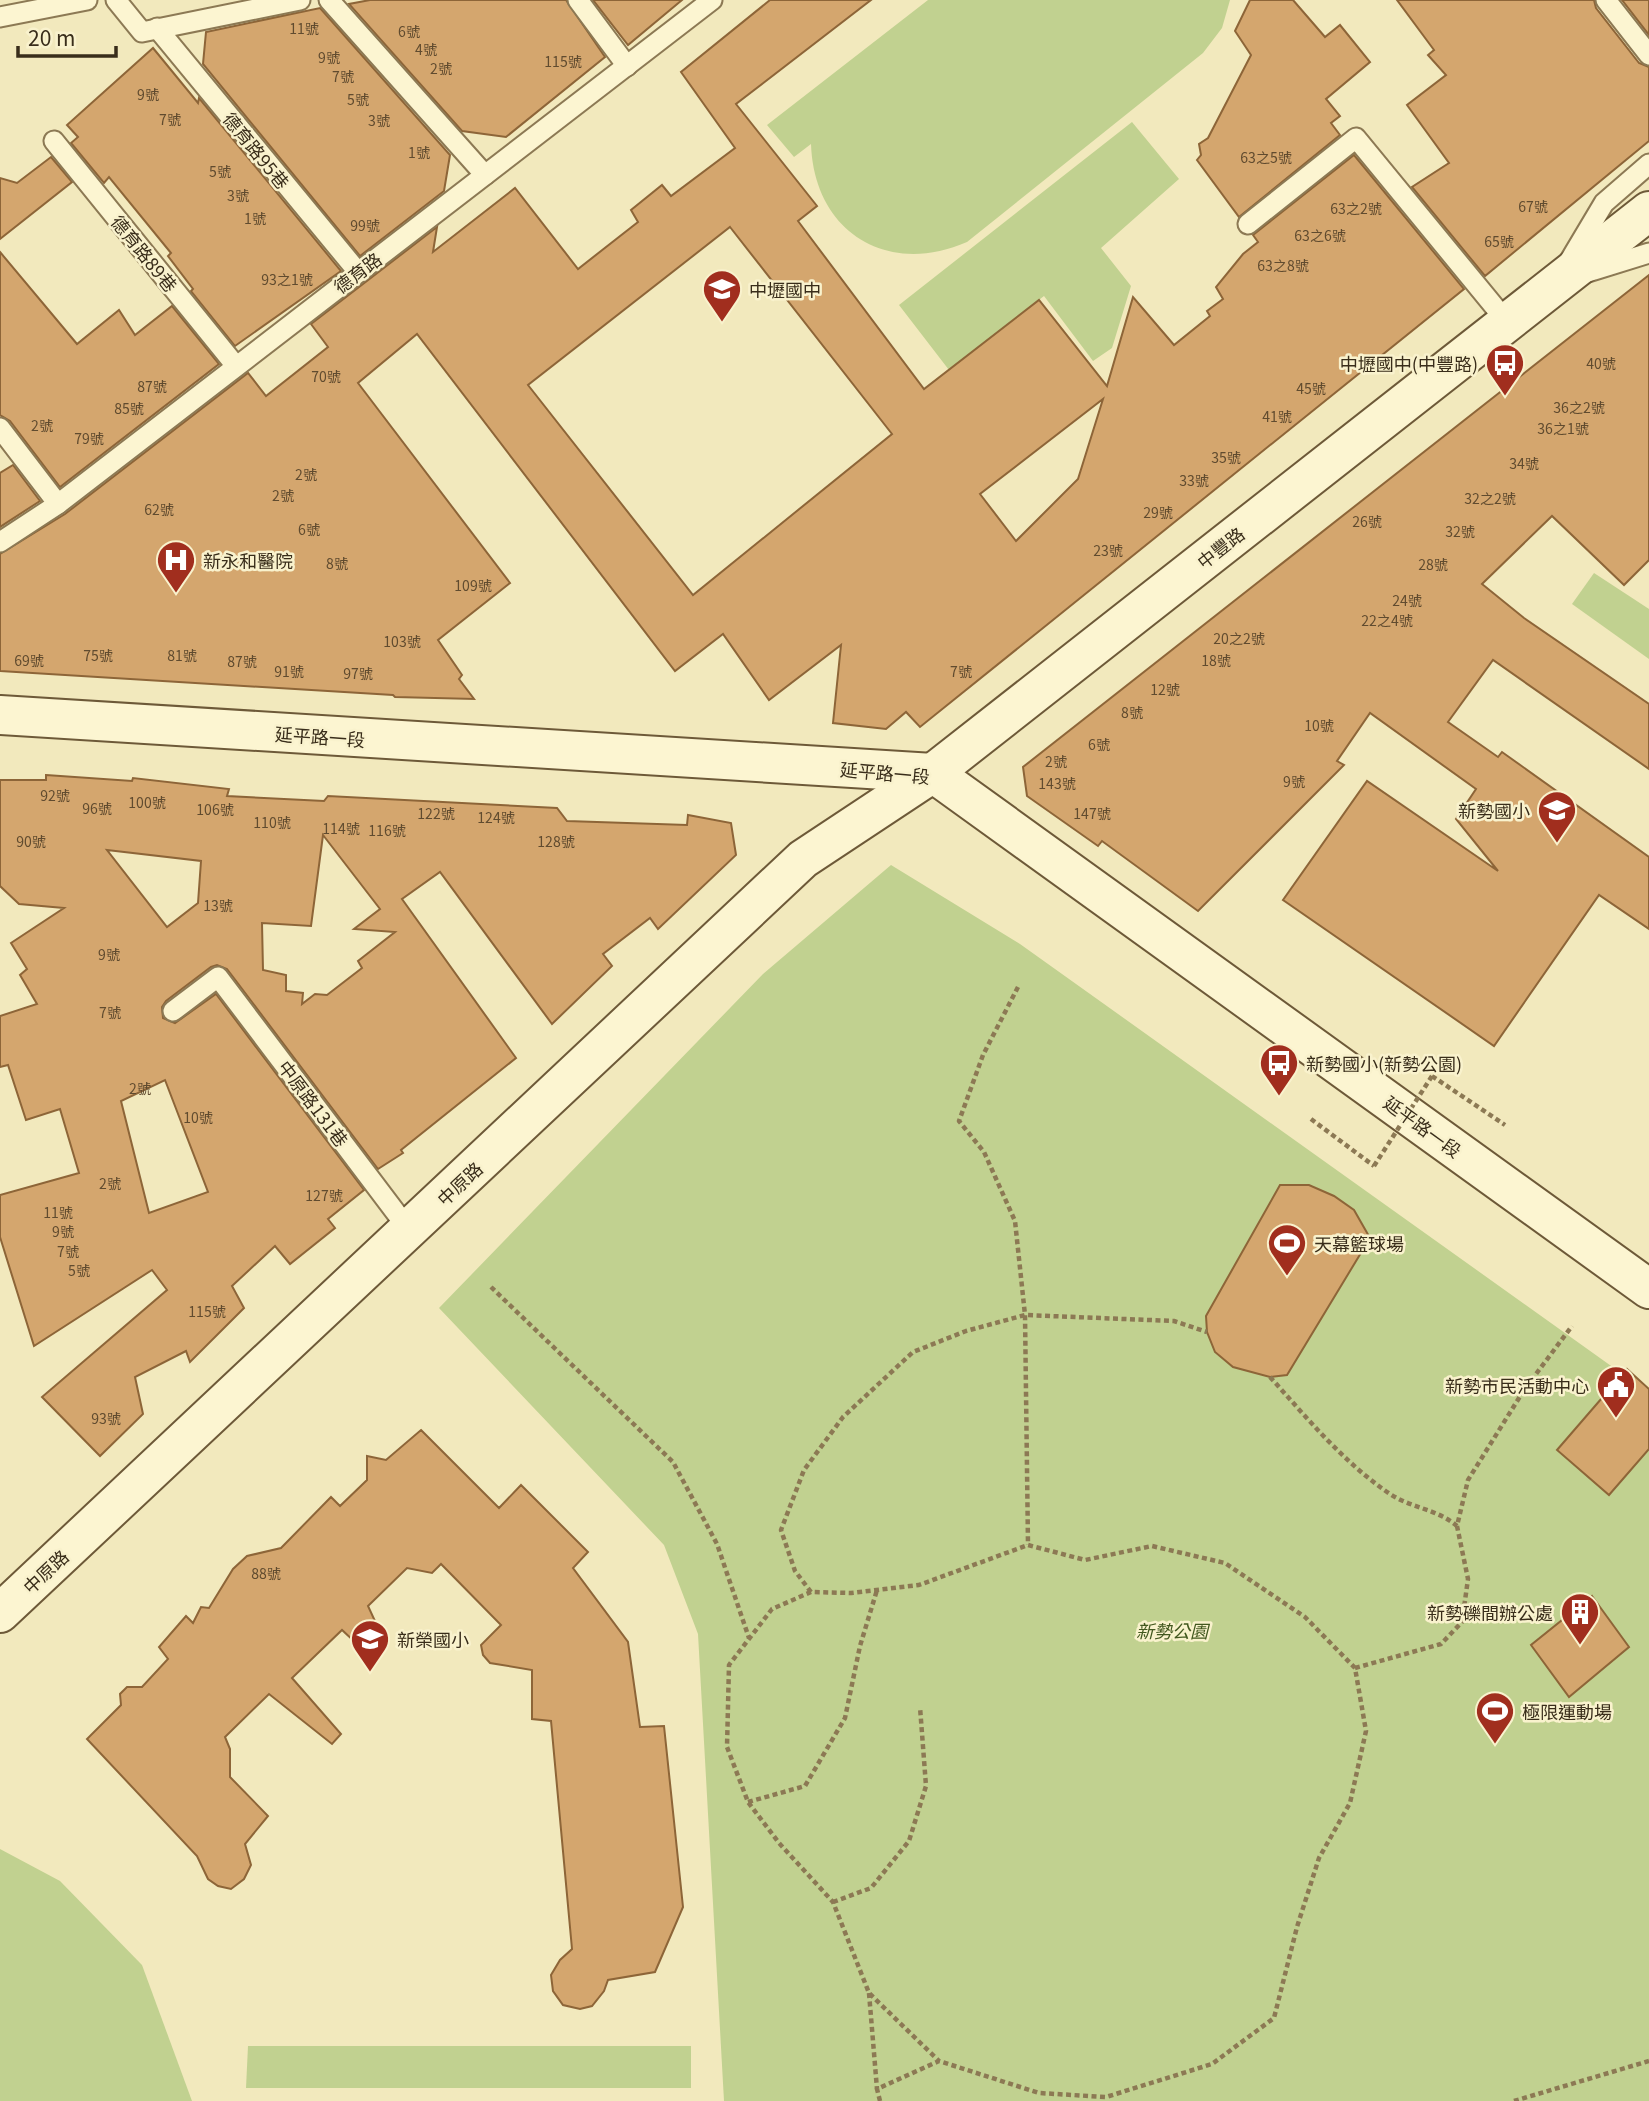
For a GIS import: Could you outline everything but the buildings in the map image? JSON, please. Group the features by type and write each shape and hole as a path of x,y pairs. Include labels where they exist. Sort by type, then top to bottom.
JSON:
{"main road":[{"name":"中豐路","path":"933,773 1649,211"},
{"name":"延平路一段","path":"0,715 933,773 1649,1289"},
{"name":"中原路","path":"0,1613 803,859 933,773"}],"lane":[{"path":"0,17 88,0"},
{"path":"116,0 142,32 300,0"},
{"path":"330,0 485,175"},
{"path":"579,0 627,66"},
{"name":"德育路","path":"0,542 58,504 712,0"},
{"path":"1606,0 1649,55"},
{"name":"德育路95巷","path":"157,28 358,272"},
{"path":"1248,224 1356,138 1507,322"},
{"name":"德育路89巷","path":"54,141 236,366"},
{"path":"1556,282 1604,203 1649,164"},
{"path":"1556,282 1649,253"},
{"path":"0,428 58,504"},
{"name":"中原路131巷","path":"173,1011 218,976 409,1230"}],"path":[{"path":"1018,987 983,1055 959,1121 984,1152 1015,1221 1025,1315 1028,1545"},
{"path":"1311,1119 1374,1166 1432,1076 1505,1125"},
{"path":"491,1287 673,1462 717,1544 749,1639"},
{"path":"811,1592 795,1571 781,1530 804,1470 843,1417 913,1352 966,1331 1025,1315 1174,1321 1207,1332"},
{"path":"1355,1668 1441,1644 1462,1622 1468,1579 1457,1526 1468,1480 1524,1390 1572,1326"},
{"path":"1270,1377 1341,1457 1392,1496 1444,1515 1457,1526"},
{"path":"869,1993 939,2061 1039,2093 1106,2097 1212,2064 1274,2018 1297,1927 1319,1858 1350,1803 1366,1731 1355,1668 1305,1617 1225,1563 1152,1546 1085,1560 1028,1545 919,1585 851,1593 811,1592 772,1609 729,1665 727,1747 748,1802 779,1843 833,1902 869,1993 880,2101"},
{"path":"748,1802 805,1786 845,1718 860,1646 877,1590"},
{"path":"833,1902 871,1888 909,1842 926,1786 920,1707"},
{"path":"877,2089 939,2061"},
{"path":"1514,2101 1649,2062"}],"green space":[{"path":"928,0 1230,0 1222,28 1203,53 967,242 937,251 909,254 883,250 860,239 841,223 825,201 815,175 811,144 794,157 767,125"},
{"path":"1132,122 1179,179 1101,248 1131,286 1112,348 1093,361 1044,296 949,370 899,305"},
{"path":"1594,573 1649,609 1649,659 1572,604"},
{"name":"新勢公園","path":"891,865 1020,944 1649,1393 1649,2101 724,2101 698,1634 664,1545 439,1308 763,974"},
{"path":"0,1849 60,1881 142,1965 192,2101 0,2101"},
{"path":"248,2046 691,2046 691,2088 246,2088"}],"place":[{"name":"中壢國中","path":"722,323"},
{"name":"中壢國中(中豐路)","path":"1505,397"},
{"name":"新永和醫院","path":"176,594"},
{"name":"新勢國小","path":"1557,844"},
{"name":"新勢國小(新勢公園)","path":"1279,1097"},
{"name":"天幕籃球場","path":"1287,1277"},
{"name":"新勢市民活動中心","path":"1616,1419"},
{"name":"新勢礫間辦公處","path":"1580,1646"},
{"name":"新榮國小","path":"370,1673"},
{"name":"極限運動場","path":"1495,1745"}]}
